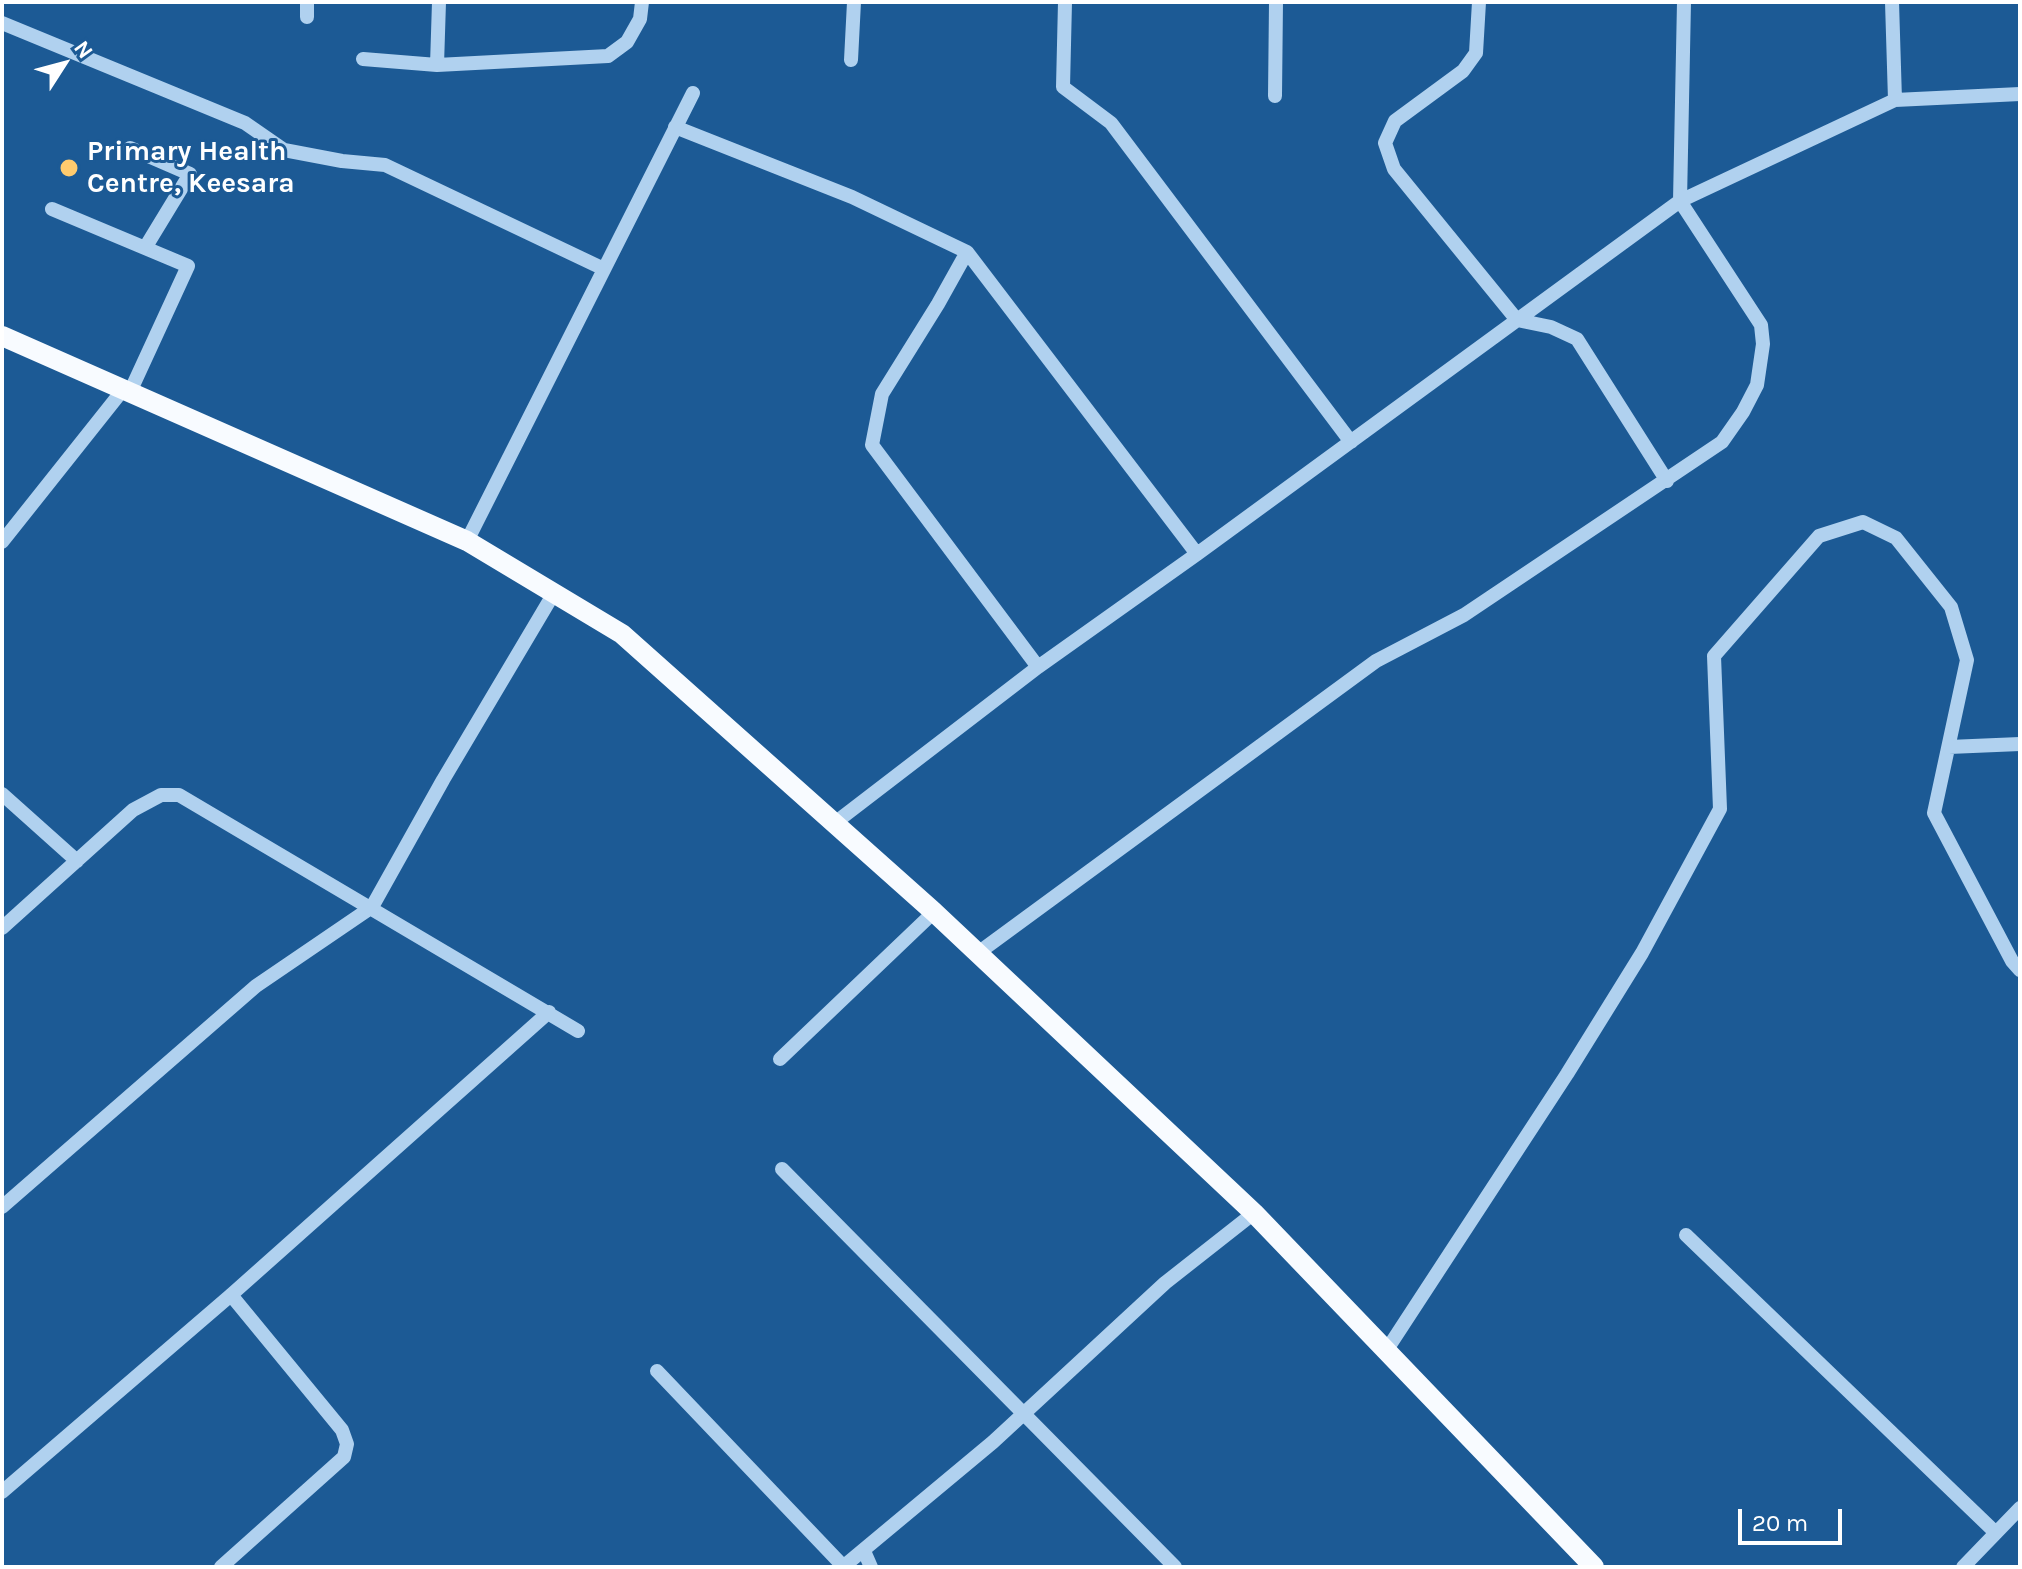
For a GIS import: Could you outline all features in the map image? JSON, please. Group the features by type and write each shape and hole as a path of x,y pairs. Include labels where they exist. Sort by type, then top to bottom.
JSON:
{"main road":[{"path":"2,336 467,541 622,634 836,822 1254,1213 1594,1567"}],"street":[{"path":"437,65 439,2"},
{"path":"363,59 437,65 608,56 627,42 640,19 642,2"},
{"path":"851,60 854,2"},
{"path":"1065,2 1063,87 1111,123 1351,442"},
{"path":"1275,96 1276,2"},
{"path":"1479,2 1476,53 1463,71 1395,121 1385,143 1394,169 1517,320 1551,327 1577,339 1667,481"},
{"path":"978,953 1376,661 1464,615 1722,442 1757,385 1763,344 1761,325 1680,201 1684,2"},
{"path":"1892,2 1895,100"},
{"path":"2,23 245,123 284,150 385,165 604,269"},
{"path":"467,541 693,93"},
{"path":"836,822 1038,667 1680,201 1895,100 2020,94"},
{"path":"675,127 852,197 967,252 1197,554"},
{"path":"130,148 190,174 145,248"},
{"path":"2,542 126,392 188,266 52,209"},
{"path":"967,252 882,394 872,445 1038,667"},
{"path":"1386,1351 1642,953 1713,823 1720,809 1714,656 1819,536 1863,522 1896,538 1951,607 1967,660 1934,813 2012,961 2020,970"},
{"path":"2,1207 256,986 372,907 554,593"},
{"path":"1949,747 2020,744"},
{"path":"2,794 77,861"},
{"path":"2,928 133,810 161,795 179,795 578,1031"},
{"path":"780,1059 934,912"},
{"path":"2,1492 231,1295 549,1012"},
{"path":"782,1169 1175,1567"},
{"path":"657,1371 843,1567 993,1442 1165,1283 1254,1213"},
{"path":"1686,1235 1996,1533"},
{"path":"221,1567 344,1457 347,1444 342,1430 231,1295"},
{"path":"1963,1567 2020,1508"},
{"path":"864,1551 871,1567"}],"place":[{"name":"Primary Health Centre, Keesara","path":"69,168"}]}
